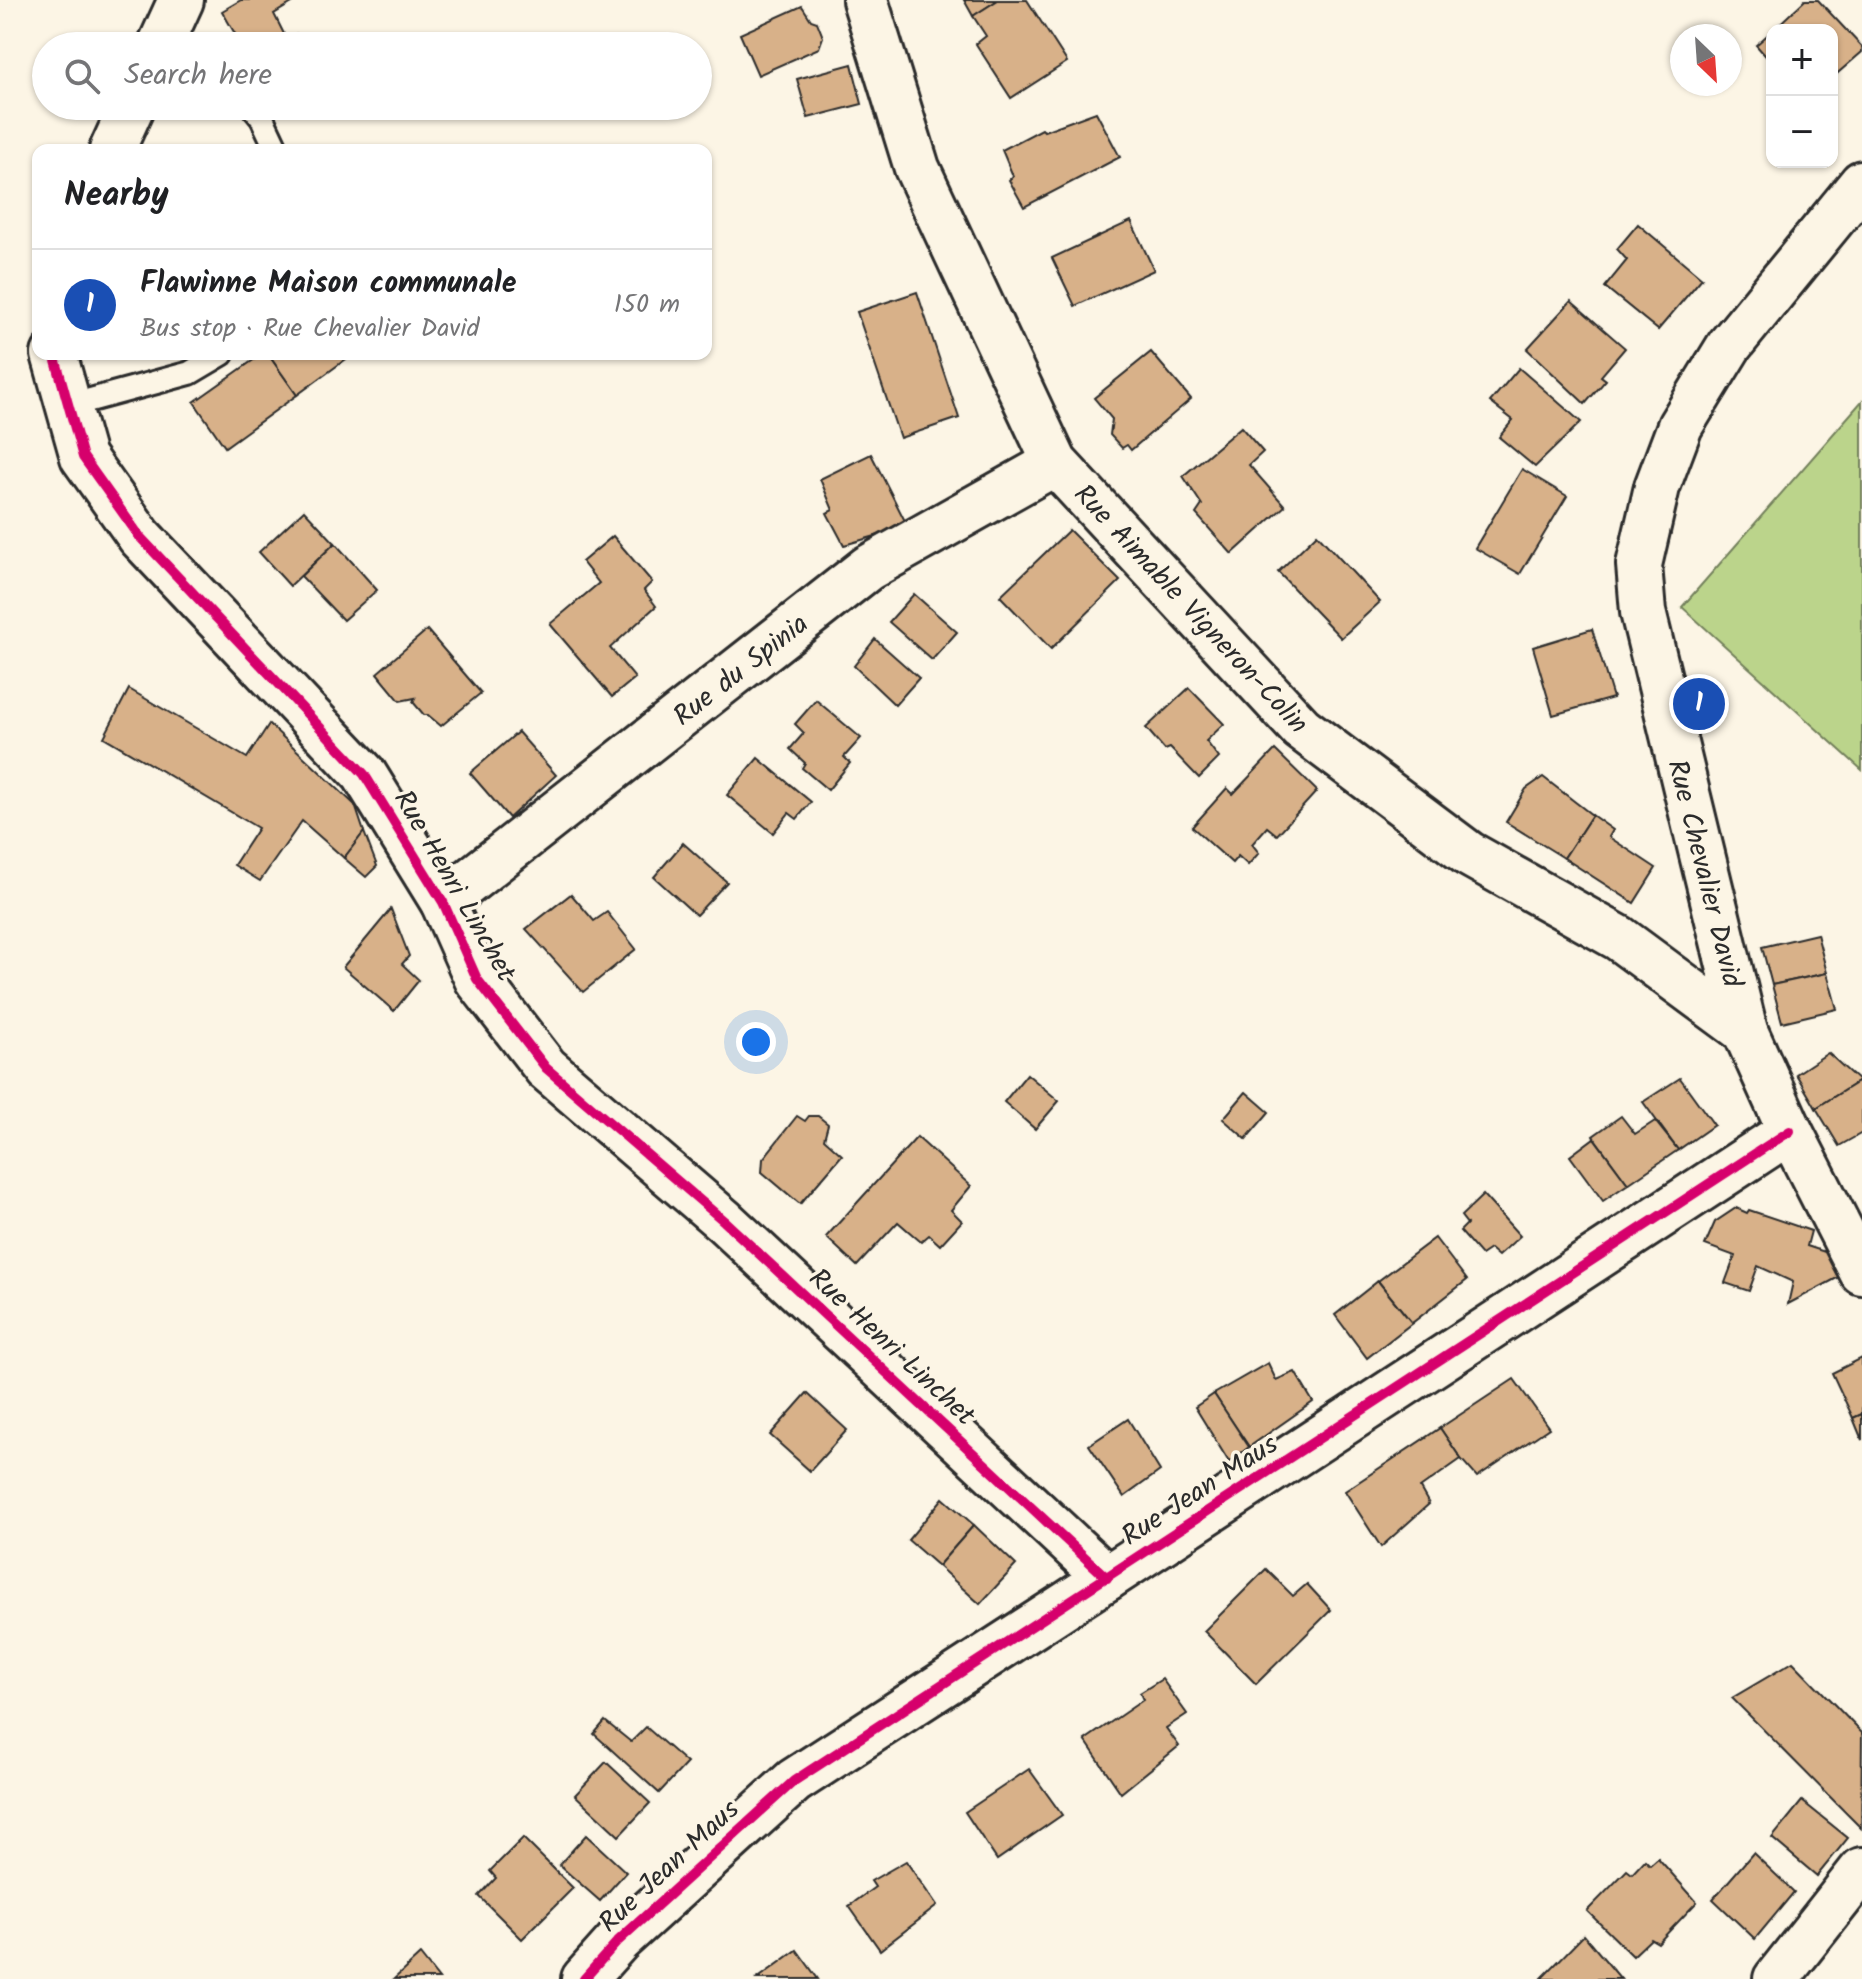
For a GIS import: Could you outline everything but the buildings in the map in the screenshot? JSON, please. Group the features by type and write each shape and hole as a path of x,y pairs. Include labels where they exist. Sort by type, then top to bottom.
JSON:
{"street":[{"path":"166,32 181,0"},
{"name":"Rue Aimable Vigneron-Colin","path":"865,0 917,168 1055,463 1301,728 1469,854 1619,938 1745,1031"},
{"path":"115,144 126,120"},
{"name":"Rue Chevalier David","path":"1862,183 1729,346 1680,426 1657,487 1639,565 1643,612 1745,1031 1790,1131 1862,1272"},
{"name":"Rue Henri Linchet","path":"56,360 83,457 140,537 364,774 443,902 477,979 546,1068 724,1221 1107,1578"},
{"name":"Rue du Spinia","path":"443,902 868,568 1055,463"},
{"name":"Rue Jean Maus","path":"584,1979 618,1941 794,1781 1790,1131"},
{"path":"1776,1979 1862,1870"}],"lane":[{"path":"263,120 274,144"},
{"path":"68,406 190,373 212,360"}],"green space":[{"path":"1862,401 1862,770 1682,607"}],"cycle path":[{"path":"56,360 83,457 140,537 364,774 443,902 477,979 546,1068 724,1221 1107,1578"},
{"path":"584,1979 618,1941 794,1781 1790,1131"}],"place":[{"name":"Flawinne Maison communale","path":"1699,704"}]}
